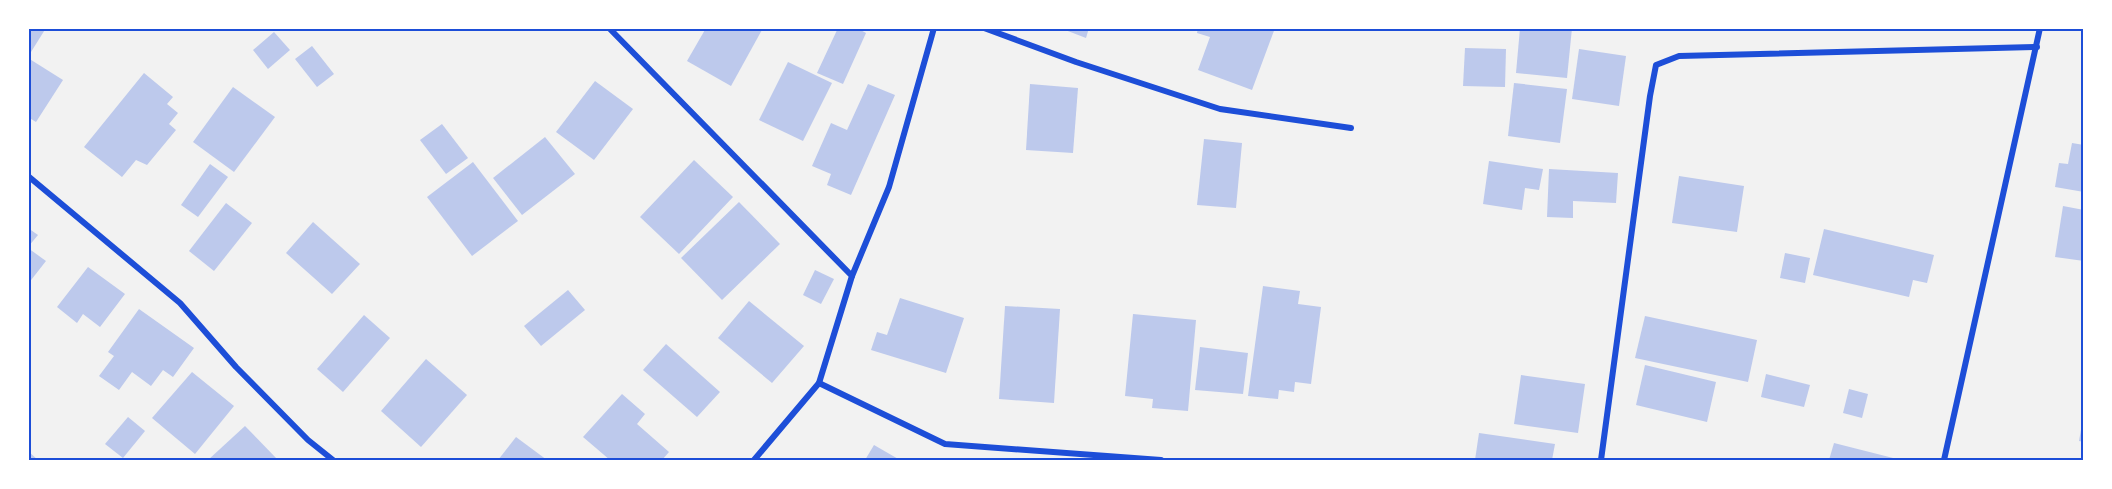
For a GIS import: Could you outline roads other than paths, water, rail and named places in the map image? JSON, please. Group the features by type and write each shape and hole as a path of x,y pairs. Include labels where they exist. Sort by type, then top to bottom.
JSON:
{"street":[{"path":"609,28 852,276"},
{"path":"754,460 819,383 852,276 888,187 934,28"},
{"path":"984,28 1076,62 1220,109 1351,128"},
{"path":"1944,460 2040,28"},
{"path":"1601,460 1656,65 1679,56 2037,46"},
{"path":"28,176 180,303 236,367 308,440 333,460"},
{"path":"819,383 945,444 1161,460"}]}
